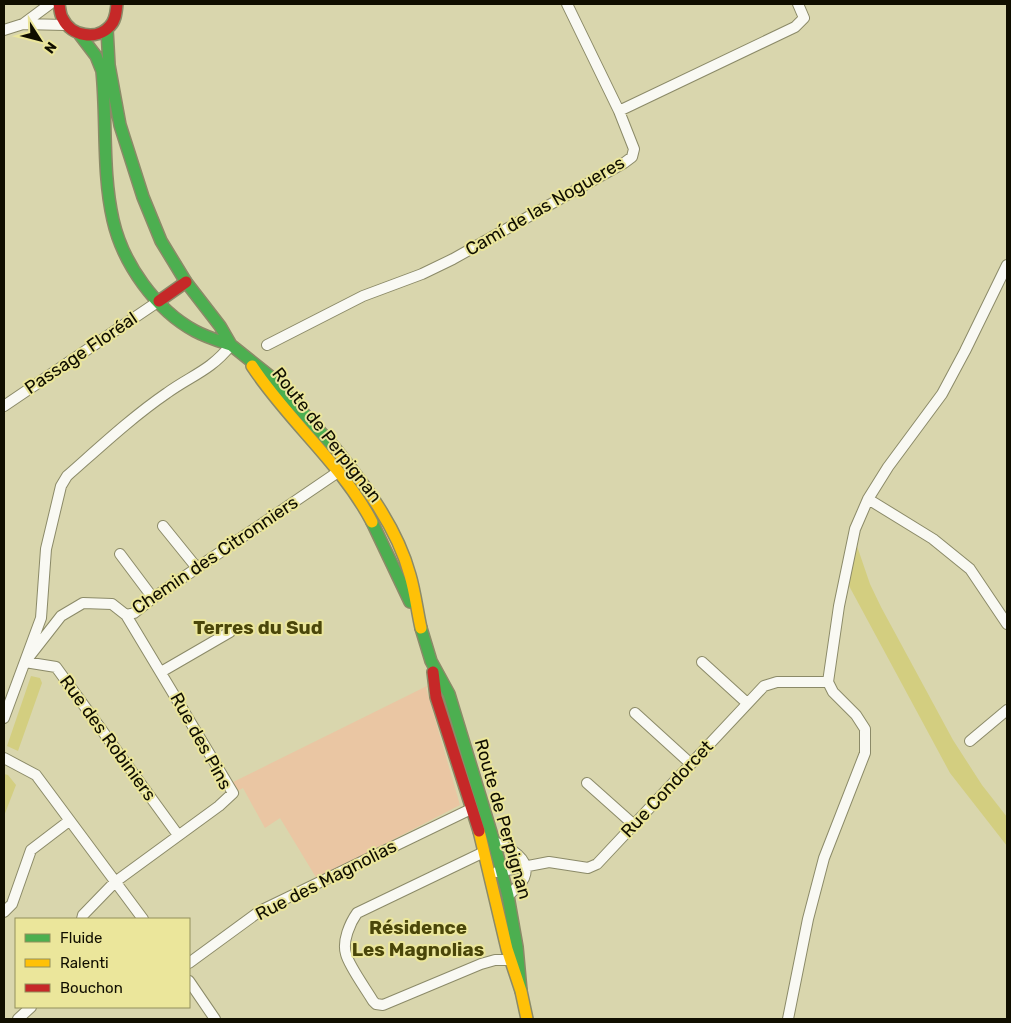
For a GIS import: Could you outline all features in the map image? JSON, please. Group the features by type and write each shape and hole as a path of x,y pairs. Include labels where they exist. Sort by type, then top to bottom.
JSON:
{"main road":[{"path":"59,4 60,15 65,25"},
{"path":"80,35 90,36 108,29 114,20 119,6"},
{"name":"Route de Perpignan","path":"65,25 80,35 96,56 102,71 113,221 122,246 134,269 171,314 194,330 231,345 271,377 350,466 374,498 400,547 410,575 417,615 431,661 436,697 478,827 510,960 521,991"},
{"name":"Route de Perpignan","path":"108,29 109,65 120,125 142,197 161,241 186,282 220,326 231,345"},
{"path":"159,301 186,282"},
{"name":"Route de Perpignan","path":"247,358 263,386 321,450 349,485 367,512 417,615"},
{"name":"Route de Perpignan","path":"431,661 449,694 494,842 499,872 508,896 517,947 521,991 527,1019"}],"street":[{"path":"23,24 50,4"},
{"path":"567,4 619,111 795,28 804,18 798,4"},
{"path":"4,30 23,24 65,25"},
{"name":"Camí de las Nogueres","path":"267,345 363,296 422,274 445,263 624,163 632,157 634,149 619,111"},
{"path":"788,1019 808,919 824,858 865,753 865,729 856,715 833,692 828,682 839,606 855,530 868,499 888,467 942,394 1007,265"},
{"name":"Passage Floréal","path":"4,406 159,301"},
{"path":"4,718 41,618 46,549 62,486 67,476 168,392 203,372 220,358 231,345"},
{"name":"Chemin des Citronniers","path":"25,662 61,616 84,603 112,604 126,615 134,613 152,598 338,472"},
{"path":"868,499 933,539 970,569 1007,624"},
{"path":"163,526 197,568"},
{"path":"120,554 152,598"},
{"name":"Rue des Pins","path":"82,918 115,882 219,806 233,793 126,615"},
{"path":"161,672 230,632"},
{"name":"Rue des Robiniers","path":"25,662 56,667 178,835"},
{"path":"702,662 747,703"},
{"name":"Rue Condorcet","path":"499,872 549,862 588,868 597,864 764,686 777,682 828,682"},
{"path":"970,741 1007,710"},
{"path":"635,713 691,764"},
{"path":"4,758 36,775 141,918"},
{"path":"587,783 633,824"},
{"name":"Rue des Magnolias","path":"190,962 260,911 471,809"},
{"path":"4,912 12,904 31,850 69,821"},
{"path":"478,827 499,872 495,896"},
{"path":"494,842 519,854 525,866 524,878 508,896"},
{"path":"484,852 357,913 352,920 345,945 346,956 373,1001 376,1004 383,1005 481,964 495,960 510,960"},
{"path":"190,982 215,1019"},
{"path":"18,1019 30,1008"}],"shaded area":[{"path":"857,546 870,584 881,607 953,740 982,785 1007,817 1007,846 950,773 848,584"},
{"path":"31,676 40,678 42,683 18,751 7,746"},
{"path":"433,684 426,688 460,805 317,879 280,818 265,828 243,788 232,794 227,785"},
{"path":"4,774 8,775 16,785 4,816"}],"traffic: fast":[{"path":"107,29 109,65 120,125 143,197 161,241 186,282 220,326 231,345 271,377 334,447"},
{"path":"80,35 96,56 102,71 107,183 113,220 125,253 143,284 167,311 195,331 231,345"},
{"path":"372,522 410,602"},
{"path":"421,628 431,661 449,694 494,842 508,896 517,947 521,991"}],"traffic: slow":[{"path":"252,366 266,386 345,480 372,522"},
{"path":"334,447 379,507 397,540 410,575 421,628"},
{"path":"479,831 507,949 521,991 527,1019"}],"traffic: jam":[{"path":"59,4 61,16 67,25 78,33 92,35 105,31 112,24 117,4"},
{"path":"159,301 186,282"},
{"path":"433,672 436,697 479,831"}],"district":[{"name":"Terres du Sud","path":"258,627"},
{"name":"Résidence Les Magnolias","path":"418,938"}]}
